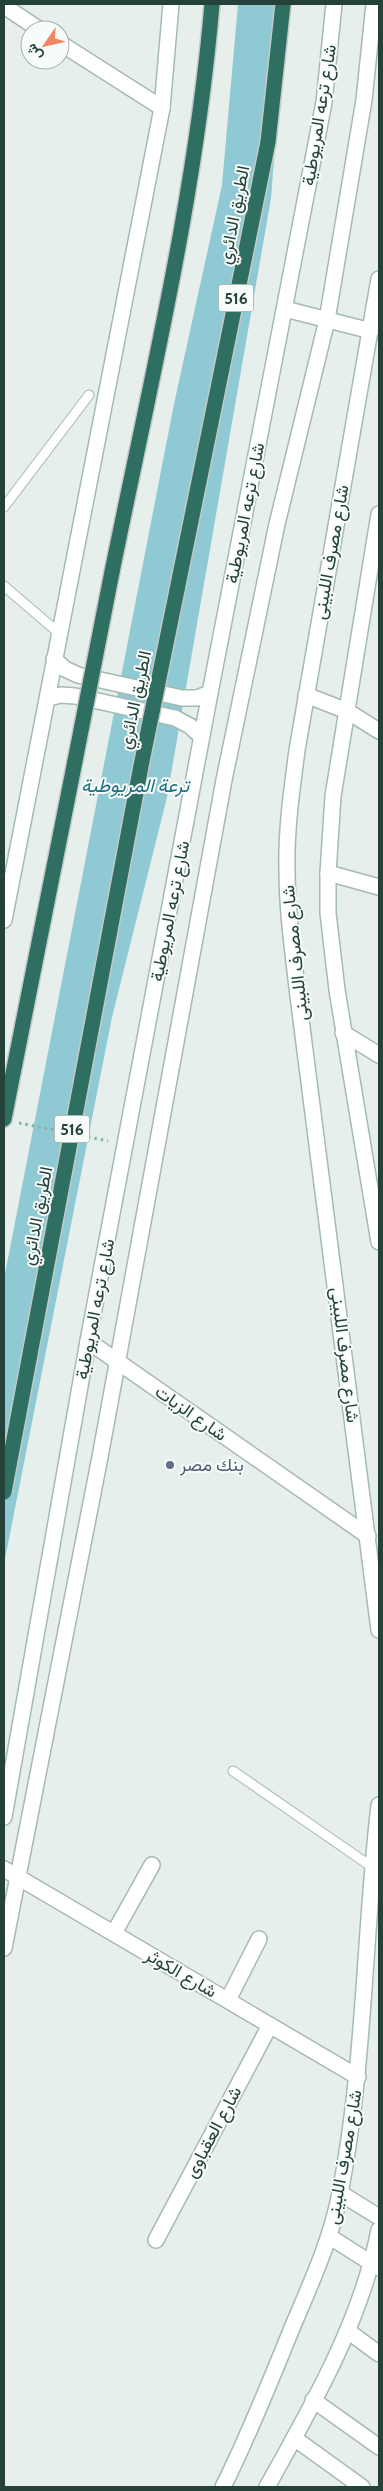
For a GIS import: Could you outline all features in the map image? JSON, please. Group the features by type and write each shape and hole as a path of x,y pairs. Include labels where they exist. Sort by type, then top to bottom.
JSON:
{"highway":[{"path":"4,1119 186,206 203,94 212,4"},
{"name":"الطريق الدائري","path":"4,1492 141,766 266,151 278,65 283,4"}],"main road":[{"path":"4,920 162,108 171,4"},
{"name":"شارع ترعه المريوطية","path":"4,1818 88,1341 324,102 334,4"},
{"path":"4,1948 100,1457 116,1361 224,780 278,524 327,320 364,100 374,4"},
{"path":"4,6 25,20"},
{"path":"70,49 162,108"},
{"name":"شارع مصرف اللبينى","path":"379,279 306,695 288,827 288,913 379,1630"},
{"path":"285,309 371,331"},
{"name":"شارع مصرف اللبينى","path":"379,514 376,550 333,796 328,873 331,951 343,1033 379,1242"},
{"path":"54,658 65,668 78,675 182,698 197,698 210,693"},
{"path":"48,698 68,694 175,718 190,726 202,737"},
{"path":"306,695 347,710 379,731"},
{"path":"328,873 379,887"},
{"path":"343,1033 379,1055"},
{"name":"شارع الزيات","path":"88,1341 368,1536"},
{"name":"شارع مصرف اللبينى","path":"223,2487 244,2445 330,2236 340,2193 358,2077 372,1867 379,1805"},
{"path":"114,1934 152,1865"},
{"name":"شارع الكوثر","path":"4,1869 358,2077"},
{"path":"228,2000 259,1939"},
{"name":"شارع العقباوى","path":"156,2240 270,2025"},
{"path":"340,2193 379,2217"},
{"path":"267,2487 348,2331 376,2266 379,2230"},
{"path":"330,2236 376,2266"},
{"path":"348,2331 379,2354"},
{"path":"313,2400 379,2447"},
{"path":"294,2438 362,2487"}],"lane":[{"path":"4,507 89,395"},
{"path":"4,586 60,634"},
{"path":"233,1771 372,1867"}],"water":[{"name":"ترعة المريوطية","path":"238,4 286,4 271,198 167,797 112,1017 4,1564 4,1279 174,404 222,185"}],"place":[{"name":"بنك مصر","path":"170,1465"}]}
